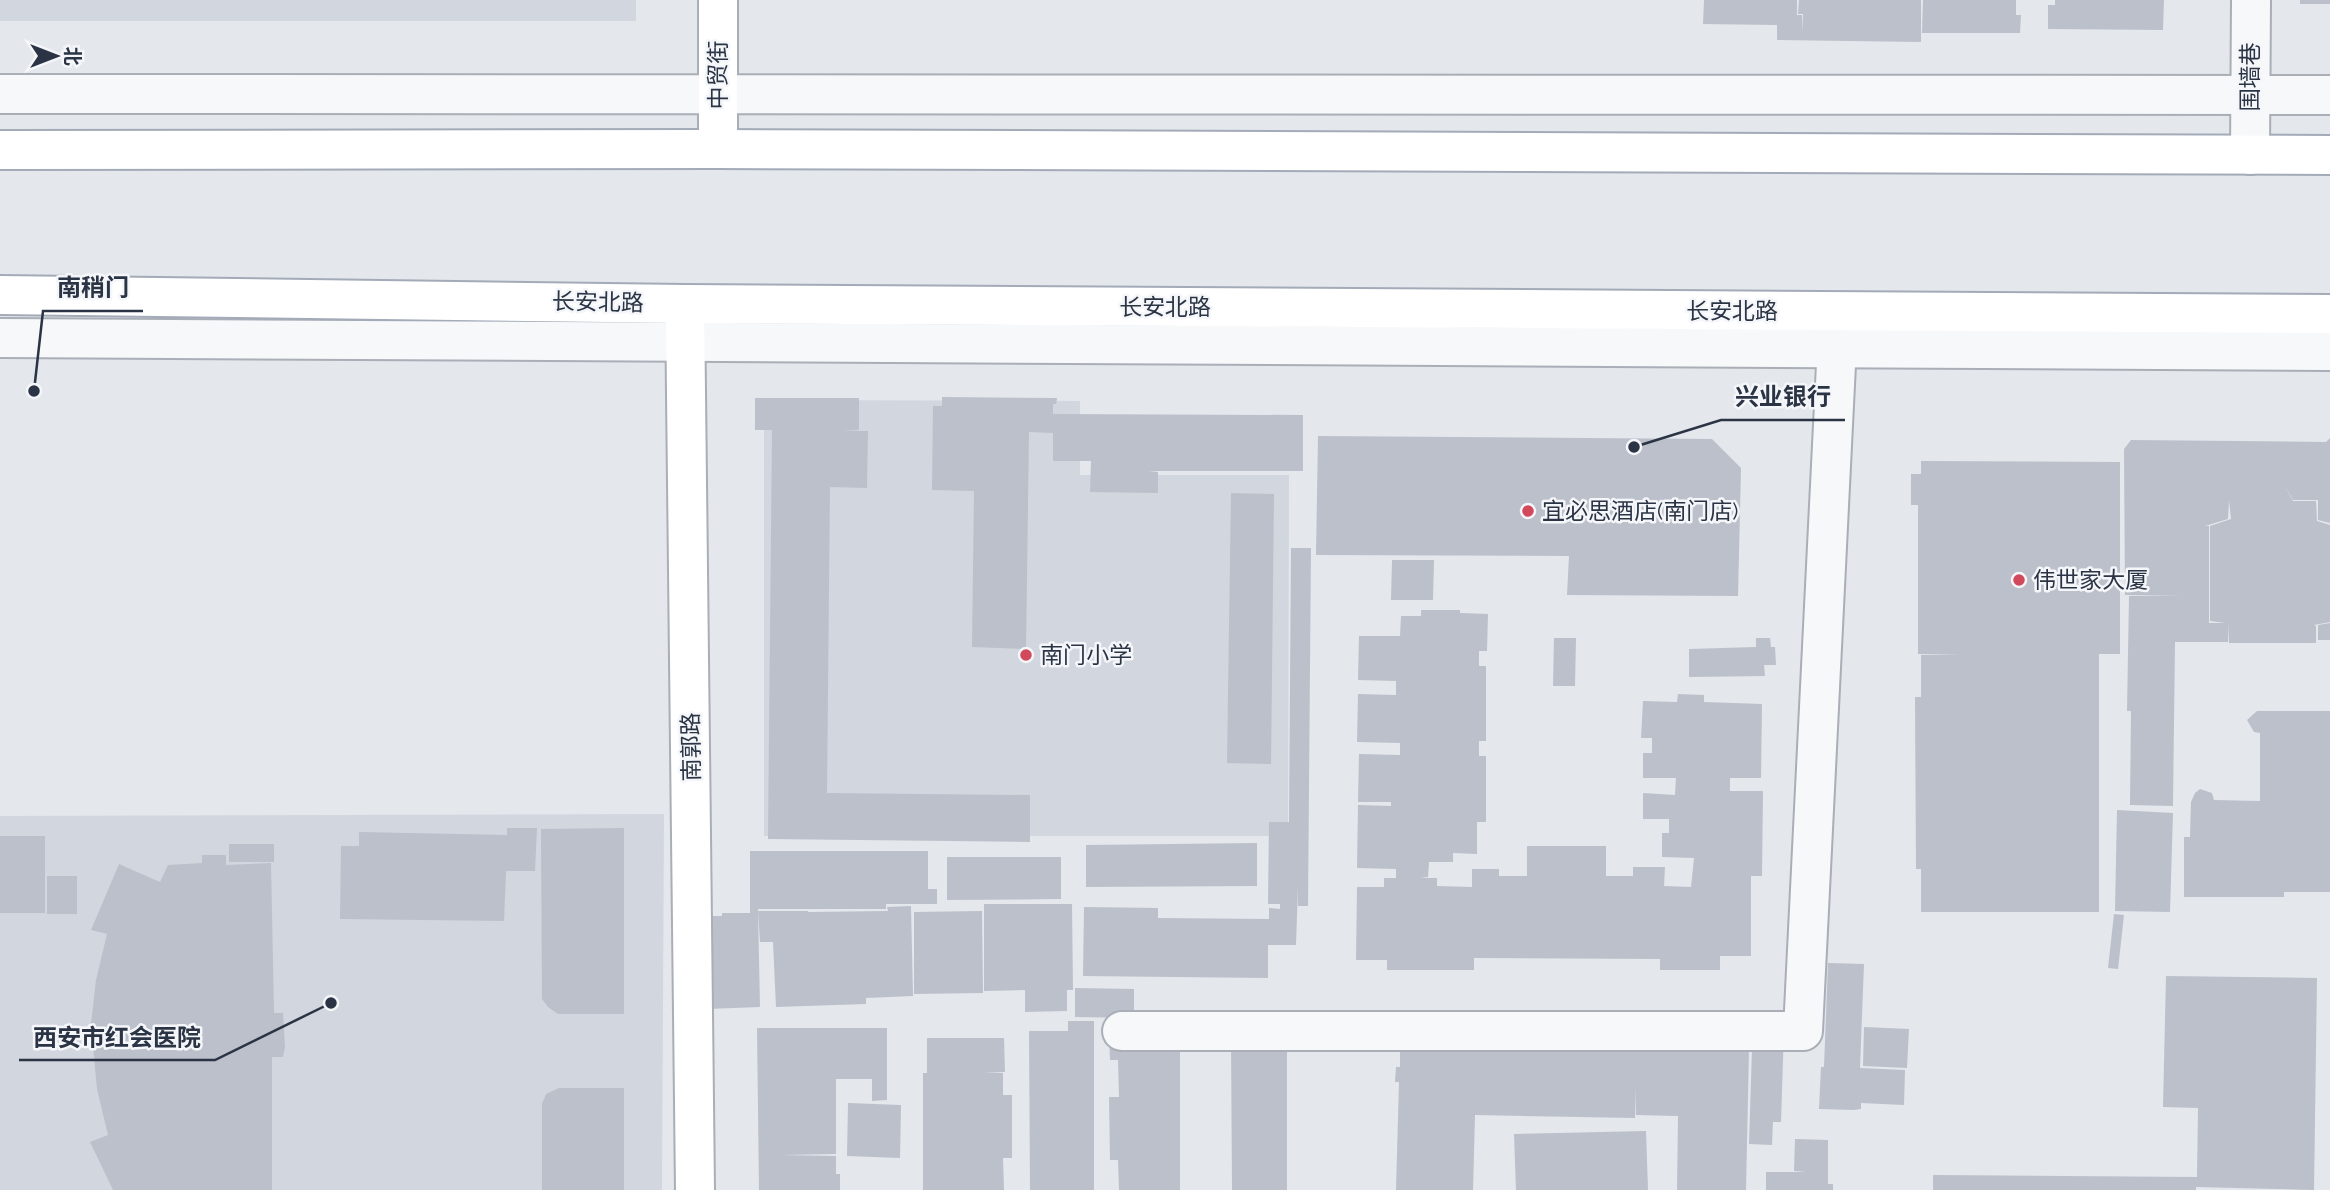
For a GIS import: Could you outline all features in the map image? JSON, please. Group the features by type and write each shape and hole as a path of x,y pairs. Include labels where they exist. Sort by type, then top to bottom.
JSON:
{"main road":[{"name":"中贸街","path":"718,0 718,149"},
{"path":"0,150 718,149 2330,155"},
{"name":"长安北路","path":"0,295 685,304 1838,330 2330,314"},
{"name":"南郭路","path":"685,304 695,1190"}],"street":[{"name":"围墙巷","path":"2250,155 2251,0"},
{"path":"0,94 2330,96"},
{"path":"1122,1031 1802,1031 1838,330"},
{"path":"0,338 686,342 1838,330 2330,351"}],"shaded area":[{"path":"0,0 636,0 636,21 0,21"},
{"name":"南门小学","path":"764,400 1080,401 1080,475 1289,475 1288,836 764,836"},
{"path":"664,814 662,1190 0,1190 0,816"}],"building":[{"path":"1704,0 1797,0 1797,15 1802,15 1802,33 1803,14 1798,14 1799,0 1921,0 1921,42 1777,40 1777,25 1703,24"},
{"path":"1923,0 2016,0 2016,15 2021,15 2020,33 1922,33"},
{"path":"2055,0 2164,0 2163,30 2048,29 2048,5 2055,5"},
{"path":"2300,0 2330,0 2330,4 2300,4"},
{"path":"942,397 1057,398 1056,404 1053,404 1053,414 1303,415 1303,471 1149,471 1158,472 1158,493 1090,492 1091,461 1053,461 1053,433 1029,432 1026,649 972,647 974,491 932,490 933,406 942,406"},
{"path":"755,398 859,398 859,430 842,431 868,431 867,488 830,487 827,793 1030,795 1030,842 768,839 772,430 755,430"},
{"name":"宜必思酒店(南门店)","path":"1318,436 1712,439 1741,468 1738,596 1567,595 1569,556 1316,555"},
{"path":"2330,438 2330,523 2318,520 2318,500 2293,500 2284,485 2293,501 2316,501 2317,521 2330,525 2330,622 2314,625 2316,643 2229,643 2228,623 2228,642 2175,642 2173,806 2130,805 2131,711 2127,711 2129,596 2182,596 2125,595 2124,449 2131,440 2326,442","holes":["2229,500 2231,519 2210,526 2210,621 2225,623 2209,623 2209,526 2205,526 2228,519"]},
{"path":"1921,461 2120,462 2120,654 2099,654 2099,912 1921,912 1921,869 1916,869 1915,697 1921,697 1921,655 1962,655 1918,654 1918,505 1911,505 1911,474 1921,474"},
{"path":"1231,493 1274,494 1271,764 1227,763"},
{"path":"1291,548 1311,548 1308,906 1298,906 1298,886 1296,945 1268,945 1268,978 1083,976 1084,907 1158,908 1158,918 1269,919 1269,908 1280,909 1280,904 1268,904 1269,822 1289,822"},
{"path":"1392,560 1434,560 1433,600 1391,600"},
{"path":"1421,610 1460,610 1460,613 1488,614 1487,651 1479,651 1479,666 1486,666 1486,741 1479,741 1479,756 1486,756 1486,822 1477,822 1477,854 1453,853 1453,862 1429,862 1428,877 1420,878 1437,878 1437,886 1472,887 1472,869 1499,869 1499,876 1527,876 1527,846 1606,846 1606,876 1633,876 1633,867 1665,867 1664,886 1691,887 1694,858 1662,857 1662,833 1669,833 1669,819 1643,819 1643,793 1675,795 1676,778 1643,778 1643,753 1652,753 1652,738 1641,738 1643,701 1677,702 1678,694 1704,695 1704,702 1762,704 1761,778 1730,778 1730,791 1763,791 1762,876 1751,876 1751,956 1720,956 1720,970 1660,970 1660,959 1474,958 1474,970 1387,970 1387,960 1356,960 1357,887 1384,887 1384,878 1396,878 1396,869 1357,868 1358,805 1391,806 1391,802 1358,802 1359,754 1400,755 1400,743 1357,742 1358,694 1396,695 1396,681 1358,680 1359,636 1400,636 1401,616 1421,616"},
{"path":"2330,623 2330,640 2318,640 2318,625"},
{"path":"1554,638 1576,638 1575,686 1553,686"},
{"path":"1756,638 1770,638 1771,647 1775,647 1776,665 1764,665 1765,676 1689,677 1689,649 1756,647"},
{"path":"2257,711 2330,711 2330,892 2284,892 2284,897 2184,897 2184,837 2190,837 2191,802 2195,793 2200,789 2212,793 2214,800 2260,801 2260,733 2254,732 2247,720"},
{"path":"2117,810 2173,813 2170,912 2115,911"},
{"path":"507,828 537,828 535,871 506,871 504,921 340,919 341,846 359,846 359,832 507,835"},
{"path":"624,828 624,1014 558,1014 542,999 541,829"},
{"path":"0,836 45,836 45,913 0,913"},
{"path":"1257,843 1257,886 1086,887 1086,845"},
{"path":"229,844 274,844 274,862 229,862"},
{"path":"750,851 928,851 928,889 937,889 937,904 886,904 886,909 758,909 760,1007 707,1009 704,916 750,913"},
{"path":"202,855 226,855 226,865 271,863 274,1013 283,1013 285,1047 283,1057 272,1057 272,1190 113,1190 90,1142 108,1135 97,1089 91,1024 96,980 107,934 91,930 119,864 160,882 168,865 202,863"},
{"path":"947,857 1061,857 1061,899 947,900"},
{"path":"47,876 77,876 77,914 47,914"},
{"path":"984,904 1072,904 1073,990 1067,990 1067,1011 1025,1012 1025,990 984,991"},
{"path":"911,906 913,996 866,998 866,1004 776,1007 773,942 760,942 758,911 888,911 887,907"},
{"path":"982,911 983,993 914,994 914,912"},
{"path":"2114,914 2124,915 2118,969 2108,968"},
{"path":"1828,963 1864,964 1860,1068 1905,1070 1904,1105 1861,1103 1861,1109 1854,1110 1819,1109 1821,1067 1824,1067"},
{"path":"2166,976 2317,978 2314,1190 2196,1187 2196,1190 1933,1190 1933,1175 2197,1177 2198,1108 2163,1107"},
{"path":"1075,988 1134,989 1134,1018 1075,1017"},
{"path":"1068,1021 1094,1021 1094,1190 1030,1190 1029,1031 1068,1031"},
{"path":"1864,1027 1909,1029 1907,1068 1863,1066"},
{"path":"757,1028 887,1028 887,1100 872,1101 872,1079 836,1079 836,1154 782,1155 836,1156 836,1174 840,1174 840,1190 759,1190"},
{"path":"1784,1029 1781,1122 1773,1122 1772,1145 1749,1144 1752,1049 1749,1049 1746,1190 1677,1190 1678,1116 1636,1115 1636,1087 1635,1118 1475,1115 1473,1190 1396,1190 1399,1082 1395,1082 1396,1067 1400,1067 1400,1042"},
{"path":"1109,1035 1180,1038 1180,1190 1119,1190 1118,1160 1110,1160 1109,1097 1119,1097 1118,1060 1110,1060"},
{"path":"927,1038 1004,1038 1005,1072 984,1072 1003,1073 1003,1095 1012,1095 1012,1158 1003,1158 1004,1190 923,1190 923,1073 927,1073"},
{"path":"1231,1038 1287,1038 1287,1190 1232,1190"},
{"path":"559,1088 624,1088 624,1190 542,1190 542,1104 546,1094"},
{"path":"848,1103 901,1105 900,1158 847,1156"},
{"path":"1646,1131 1648,1190 1516,1190 1514,1134"},
{"path":"1795,1139 1828,1140 1828,1184 1833,1184 1833,1190 1766,1190 1766,1172 1806,1172 1794,1171"}],"place":[{"name":"南稍门","path":"34,391"},
{"name":"兴业银行","path":"1634,447"},
{"name":"宜必思酒店(南门店)","path":"1528,511"},
{"name":"伟世家大厦","path":"2019,580"},
{"name":"南门小学","path":"1026,655"},
{"name":"西安市红会医院","path":"331,1003"}]}
